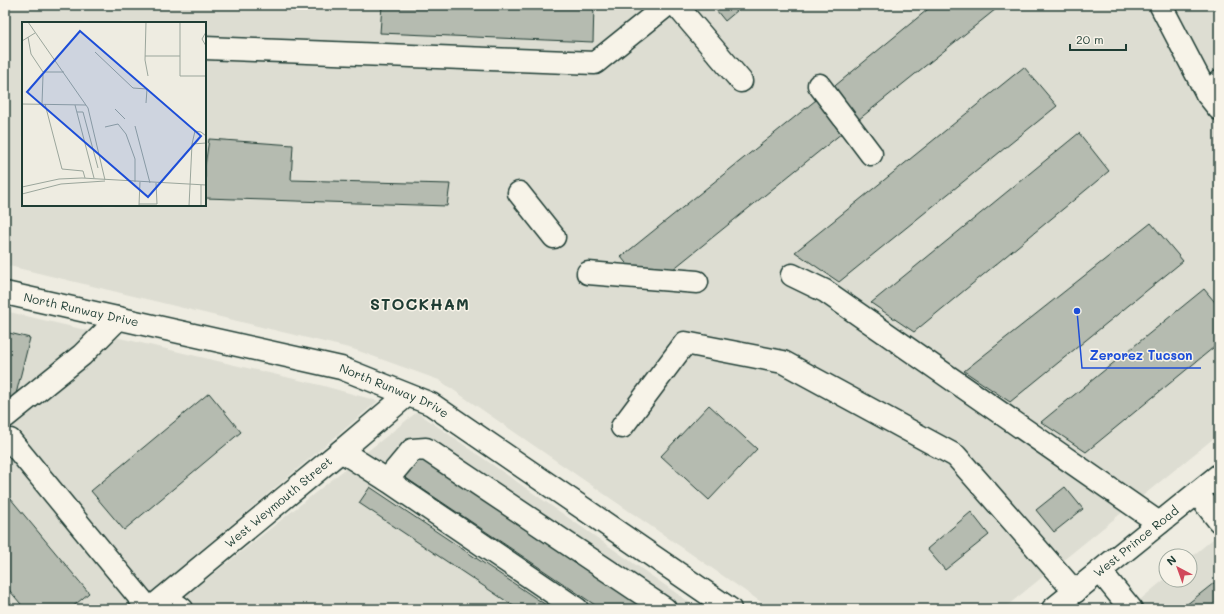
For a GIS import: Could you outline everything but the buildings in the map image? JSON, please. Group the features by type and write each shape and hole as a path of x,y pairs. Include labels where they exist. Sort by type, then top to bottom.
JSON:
{"street":[{"path":"206,48 595,64 667,5"},
{"path":"676,5 741,81"},
{"path":"1162,5 1161,6 1215,95"},
{"path":"819,85 871,154"},
{"path":"519,193 554,237"},
{"path":"588,273 697,282"},
{"path":"792,275 825,291 1159,523"},
{"name":"North Runway Drive","path":"5,293 341,368 431,404 730,609"},
{"path":"5,417 82,355 119,318"},
{"path":"622,427 685,343 783,362 956,456 1075,592"},
{"name":"West Weymouth Street","path":"162,606 407,395"},
{"path":"10,440 162,606"},
{"path":"387,480 412,450 426,449 665,609"},
{"path":"341,451 387,480 577,609"},
{"name":"West Prince Road","path":"1053,609 1219,475"},
{"path":"1196,493 1219,521"},
{"path":"1100,571 1131,609"}],"shaded area":[{"path":"5,5 1219,5 1219,434 1003,609 771,609 439,380 353,349 5,265"},
{"path":"5,311 320,385 378,401 131,609 5,609"},
{"path":"417,412 699,609 169,609"},
{"path":"1219,534 1219,609 1129,609 1158,585 1158,588 1198,588 1198,551"}],"place":[{"name":"Zerorez Tucson","path":"1077,311"}],"district":[{"name":"STOCKHAM","path":"420,304"}]}
